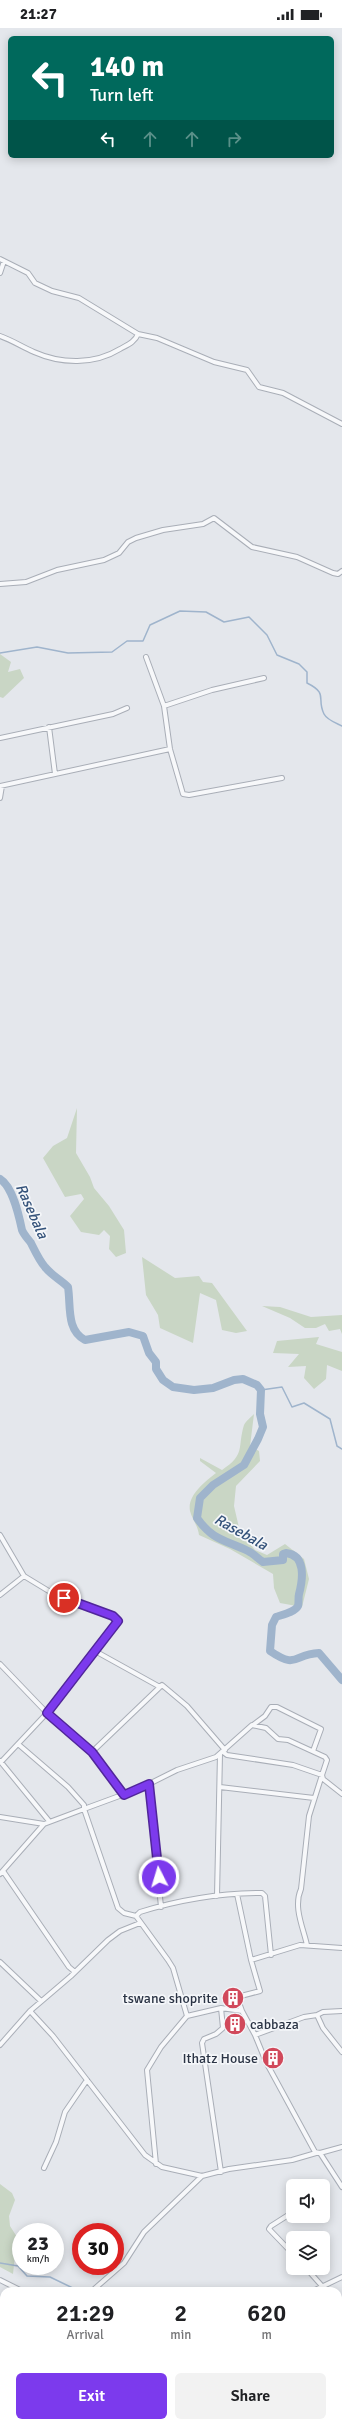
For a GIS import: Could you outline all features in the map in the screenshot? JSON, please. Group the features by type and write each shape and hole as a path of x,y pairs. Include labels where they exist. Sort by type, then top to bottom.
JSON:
{"street":[{"path":"0,273 2,260 28,273 36,283 52,291 79,298 138,334 157,338 214,362 247,370 259,387 283,393 342,424"},
{"path":"0,336 35,353 66,362 87,360 112,354 134,341 138,334"},
{"path":"0,584 26,582 57,570 104,560 119,554 128,542 136,538 163,530 203,524 214,518 252,547 297,557 338,574 342,570"},
{"path":"146,657 164,706 170,749 183,794 189,795 282,778"},
{"path":"164,706 212,690 264,678"},
{"path":"0,738 113,714 127,708"},
{"path":"49,727 54,774"},
{"path":"0,798 1,786 170,749"},
{"path":"0,1535 24,1576 52,1593 117,1618 116,1624 47,1713 0,1762 49,1821"},
{"path":"0,1595 24,1576"},
{"path":"95,1651 160,1687"},
{"path":"0,1664 47,1713 92,1752 124,1795"},
{"path":"92,1752 160,1687 164,1685 187,1706 222,1752 227,1755 293,1765 322,1775"},
{"path":"75,1972 69,1967 2,1873 44,1824 124,1795 177,1770 222,1752 252,1725 265,1716 271,1707 277,1707 321,1729 313,1751"},
{"path":"252,1725 269,1730 278,1739 288,1740 326,1758 314,1798 298,1901 307,1944"},
{"path":"18,1744 68,1787 84,1805 84,1809 118,1908 124,1914 136,1916"},
{"path":"217,1896 217,1817 222,1752"},
{"path":"322,1775 324,1781 342,1794"},
{"path":"149,1784 161,1907"},
{"path":"220,1787 314,1798"},
{"path":"0,1817 44,1824"},
{"path":"237,1894 251,1960 260,1990 237,1997 242,2011 266,2062 318,2153 342,2187"},
{"path":"136,1916 140,1912 217,1896 264,1894 271,1955"},
{"path":"136,1916 140,1923 152,1934 173,1968 187,2016"},
{"path":"0,2045 30,2011 75,1972 114,1935 140,1923"},
{"path":"251,1960 271,1955 296,1945 307,1944 342,1948"},
{"path":"0,1962 41,2001"},
{"path":"156,2164 147,2070 161,2047 187,2016 221,2008 242,2011"},
{"path":"221,2008 223,2028 216,2034 204,2039 202,2043 221,2172"},
{"path":"30,2011 87,2080 145,2155 156,2164 170,2170 202,2176 292,2160 342,2147"},
{"path":"255,2036 304,2017 317,2015 323,2012 342,2011"},
{"path":"317,2015 323,2028 342,2052"},
{"path":"44,2168 65,2112 87,2080"},
{"path":"97,2287 124,2263 144,2232 202,2176"},
{"path":"286,2216 270,2226 269,2229 286,2247"},
{"path":"312,2275 322,2286 342,2277"},
{"path":"0,2280 14,2287"}],"green space":[{"path":"0,654 11,662 8,672 20,669 24,678 3,698 0,697"},
{"path":"77,1108 76,1153 90,1177 94,1188 109,1206 124,1230 126,1253 116,1257 109,1249 110,1236 104,1230 99,1235 81,1232 70,1216 84,1199 81,1194 65,1197 43,1158 53,1146 67,1138"},
{"path":"142,1257 175,1278 199,1276 203,1282 212,1283 247,1331 236,1333 222,1330 216,1300 200,1293 193,1343 160,1328 158,1315 146,1295"},
{"path":"262,1306 280,1307 311,1317 342,1315 342,1334 340,1329 329,1331 325,1324 316,1328 305,1328 290,1318"},
{"path":"319,1337 316,1344 342,1352 342,1371 327,1365 326,1379 314,1389 304,1378 306,1366 288,1367 299,1354 273,1353 277,1341"},
{"path":"254,1414 250,1446 259,1451 260,1461 236,1486 234,1506 240,1532 255,1550 267,1555 285,1544 304,1559 309,1579 302,1607 280,1603 274,1588 273,1574 230,1549 199,1535 190,1511 191,1500 194,1494 216,1473 200,1461 200,1458 222,1470 230,1464 238,1455 244,1425"},
{"path":"0,2184 12,2193 15,2200 9,2216 10,2226 12,2229 12,2273 0,2267"}],"waterway":[{"path":"0,653 37,647 68,653 112,652 127,641 143,641 150,625 180,611 206,612 224,622 249,617 267,635 277,655 299,664 307,672 307,683 320,693 322,709 325,716 329,720 342,726"},
{"name":"Rasebala","path":"0,1179 5,1183 12,1195 22,1230 37,1255 50,1273 68,1287 70,1317 79,1336 85,1340 129,1332 143,1336 149,1353 156,1362 156,1369 163,1380 173,1387 194,1390 213,1388 234,1380 243,1379 257,1385 261,1390 260,1414 263,1427 258,1439 244,1465 213,1485 200,1498 197,1518 214,1536 250,1552 263,1562 283,1560 283,1554 286,1553 297,1558 302,1569 298,1606 291,1612 276,1617 272,1625 270,1651 279,1657 291,1660 319,1653 342,1680"},
{"path":"261,1390 282,1387 292,1407 304,1403 330,1419 337,1446 342,1449"},
{"path":"0,2263 18,2266 27,2276 50,2277 71,2287"}],"place":[{"name":"tswane shoprite","path":"233,1998"},
{"name":"cabbaza","path":"235,2024"},
{"name":"Ithatz House","path":"273,2058"}],"route":[{"path":"64,1598 113,1616 117,1618 118,1621 47,1713 92,1752 124,1795 149,1784 159,1877"}]}
